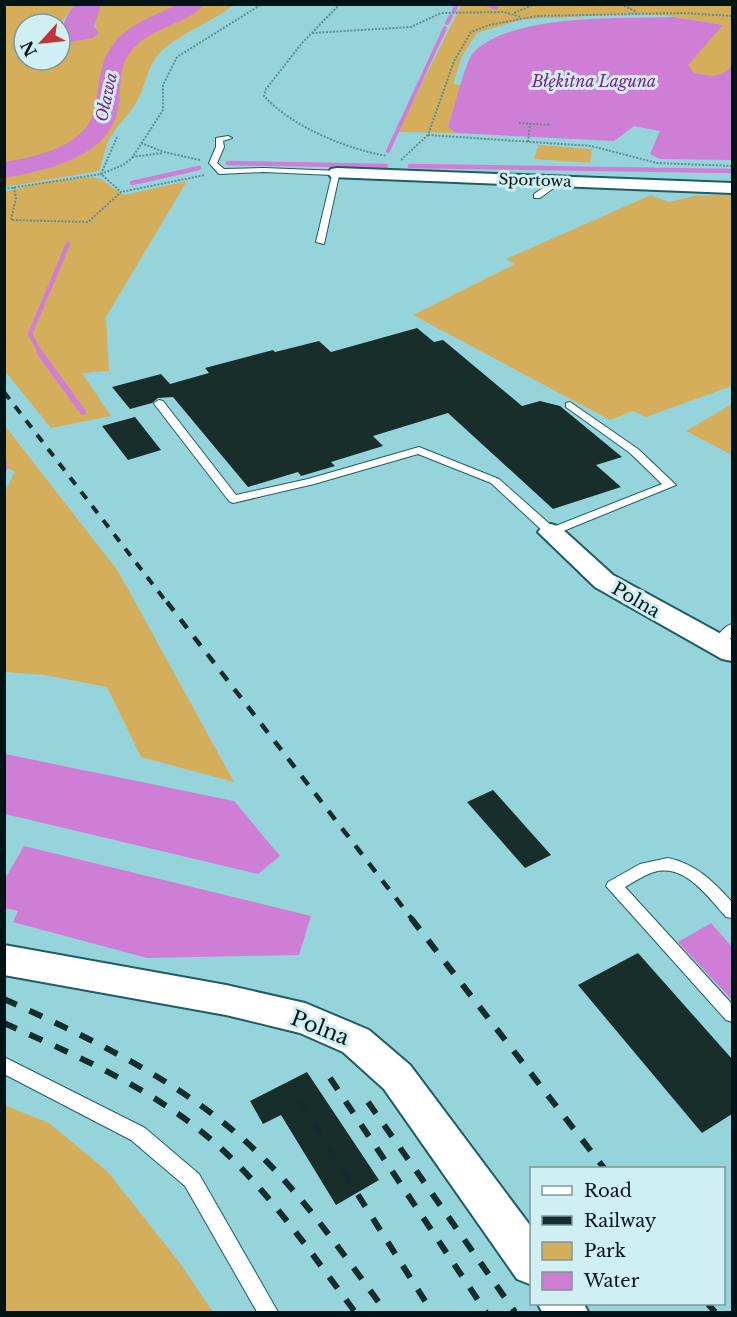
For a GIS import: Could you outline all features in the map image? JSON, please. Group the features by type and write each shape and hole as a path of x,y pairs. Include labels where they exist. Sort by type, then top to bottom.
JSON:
{"street":[{"name":"Sportowa","path":"337,173 732,188"},
{"name":"Polna","path":"551,532 604,581 728,642"},
{"name":"Polna","path":"4,960 138,986 226,1000 305,1019 356,1041 397,1077 530,1263"}],"lane":[{"path":"228,138 219,140 213,163 222,171 337,173 321,242"},
{"path":"537,196 560,181"},
{"path":"159,403 233,499 310,482 419,450 495,481 551,532 670,485 634,452 570,405"},
{"path":"732,912 696,875 674,864 656,865 614,886 732,1015"},
{"path":"4,1065 138,1134 192,1180 267,1312"}],"path":[{"path":"132,158 163,110 163,85 177,57 262,4"},
{"path":"340,4 311,33 266,89 264,96 266,102 352,150 402,158"},
{"path":"513,14 534,4"},
{"path":"621,4 640,13"},
{"path":"311,33 411,27 441,13 513,14 521,17"},
{"path":"397,168 402,158 428,135 440,94 466,37 471,32 521,17 640,13 732,16"},
{"path":"519,123 551,125"},
{"path":"528,142 530,123"},
{"path":"428,135 614,150 657,164 732,166"},
{"path":"101,174 117,137"},
{"path":"141,143 164,152 213,163"},
{"path":"4,189 101,174 132,158 164,152"},
{"path":"14,187 16,198 11,220 88,222 121,192 222,171"},
{"path":"101,174 121,192"}],"green space":[{"path":"5,5 74,5 69,12 12,12 12,72 72,72 72,35 99,34 95,19 101,5 233,5 174,41 155,58 135,104 109,140 99,171 5,187"},
{"path":"461,5 732,5 732,65 724,73 711,75 694,73 687,65 723,25 664,15 634,14 523,19 477,33 462,56 453,84 461,85 448,127 456,133 398,132"},
{"path":"538,145 592,149 590,163 534,159"},
{"path":"91,177 100,179 124,195 187,181 106,317 109,371 82,373 111,416 51,428 5,371 5,192 42,182"},
{"path":"732,194 732,386 646,417 633,411 610,420 413,315 515,264 506,259 651,195 669,202 694,196"},
{"path":"732,404 732,455 686,431"},
{"path":"5,426 118,571 234,782 141,757 107,687 45,675 5,672 4,494 15,471 5,468"},
{"path":"4,1105 49,1123 107,1171 179,1262 213,1312 5,1312"}],"water":[{"path":"74,5 101,5 94,26 99,33 93,38 72,42 72,12 70,12"},
{"name":"Błękitna Laguna","path":"674,17 723,25 688,65 694,73 711,75 724,73 732,65 732,160 660,159 650,154 660,131 634,126 614,141 456,133 448,127 470,58 490,40 513,31 568,21"},
{"path":"67,148 77,150 56,163 5,173 5,166 50,156"},
{"path":"5,754 234,801 280,856 258,874 5,814"},
{"path":"24,846 311,916 299,955 147,958 13,922 18,911 5,908 5,879"},
{"path":"711,923 732,947 732,1000 678,942"}],"building":[{"path":"417,328 434,342 443,340 522,406 540,401 560,406 622,457 596,465 621,487 553,509 448,413 373,436 383,446 331,462 335,466 301,476 298,472 248,487 173,397 158,398 152,403 130,409 112,387 161,374 170,384 209,373 205,368 273,350 275,352 319,341 331,352"},
{"path":"135,417 161,450 128,460 102,426"},
{"path":"493,790 551,855 525,868 467,802"},
{"path":"638,953 732,1059 732,1114 702,1133 578,985"},
{"path":"307,1072 379,1180 336,1205 281,1115 263,1124 250,1101"}],"waterway":[{"name":"Oława","path":"4,170 65,154 91,136 100,125 106,111 113,62 123,46 146,28 194,4"},
{"path":"454,11 457,4"},
{"path":"486,4 496,8"},
{"path":"447,23 451,16"},
{"path":"388,151 445,28"},
{"path":"228,163 386,166"},
{"path":"410,166 732,171"},
{"path":"132,183 199,168"},
{"path":"41,354 30,334 68,244"},
{"path":"40,353 83,412"},
{"path":"4,464 4,469"}],"railway":[{"path":"4,392 168,604"},
{"path":"167,602 412,919"},
{"path":"411,918 603,1167"},
{"path":"4,999 71,1030 137,1065 169,1084 229,1127 257,1152 292,1189 386,1312"},
{"path":"4,1023 87,1061 141,1090 167,1106 215,1143 272,1202 355,1312"},
{"path":"330,1078 486,1312"},
{"path":"298,1100 432,1312"},
{"path":"368,1102 515,1312"},
{"path":"709,1305 715,1312"}]}
